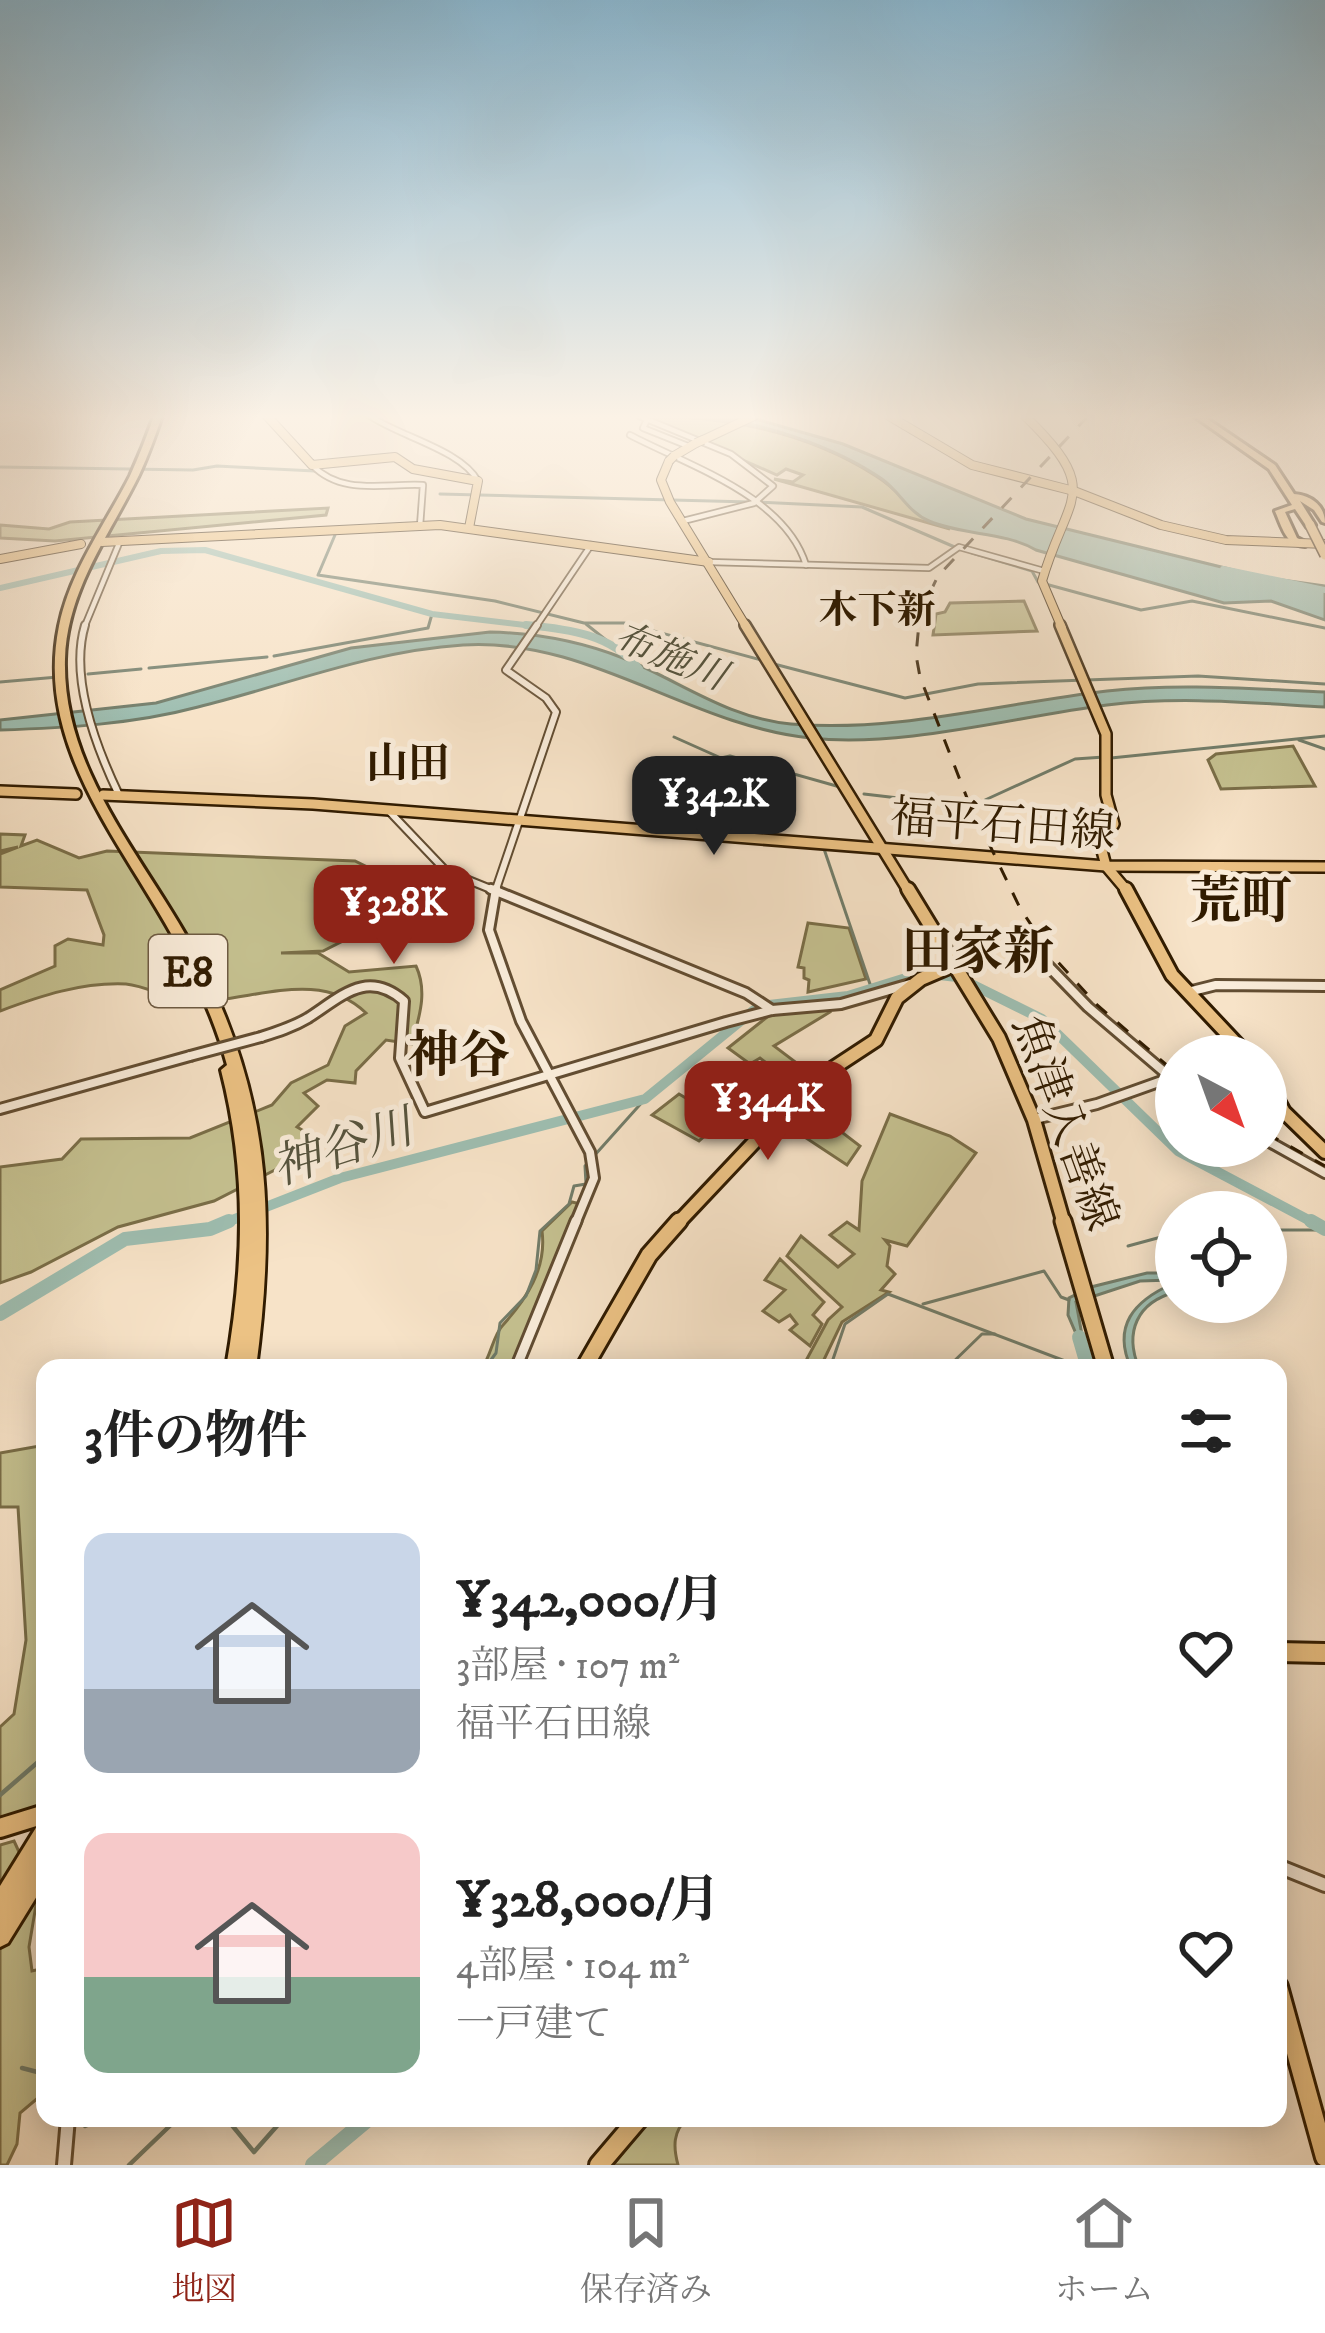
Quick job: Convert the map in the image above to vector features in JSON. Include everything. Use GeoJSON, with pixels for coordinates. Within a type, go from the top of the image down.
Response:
{"type":"FeatureCollection","features":[{"type":"Feature","properties":{"kind":"highway","name":"E8"},"geometry":{"type":"LineString","coordinates":[[105,517],[64,607],[56,660],[58,700],[79,770],[210,1019],[238,1108],[254,1189],[258,1291],[248,1359]]}},
{"type":"Feature","properties":{"kind":"highway"},"geometry":{"type":"LineString","coordinates":[[1283,517],[1294,542]]}},
{"type":"Feature","properties":{"kind":"highway"},"geometry":{"type":"LineString","coordinates":[[1284,517],[1294,542]]}},
{"type":"Feature","properties":{"kind":"highway"},"geometry":{"type":"LineString","coordinates":[[1305,517],[1310,525]]}},
{"type":"Feature","properties":{"kind":"highway"},"geometry":{"type":"LineString","coordinates":[[1306,517],[1325,555]]}},
{"type":"Feature","properties":{"kind":"highway"},"geometry":{"type":"LineString","coordinates":[[1307,517],[1310,525]]}},
{"type":"Feature","properties":{"kind":"highway","name":"E8"},"geometry":{"type":"LineString","coordinates":[[236,1359],[255,1222]]}},
{"type":"Feature","properties":{"kind":"highway"},"geometry":{"type":"LineString","coordinates":[[0,1908],[36,1849]]}},
{"type":"Feature","properties":{"kind":"highway"},"geometry":{"type":"LineString","coordinates":[[0,1935],[36,1877]]}},
{"type":"Feature","properties":{"kind":"main road"},"geometry":{"type":"LineString","coordinates":[[470,529],[472,517]]}},
{"type":"Feature","properties":{"kind":"main road","name":"魚津入善線"},"geometry":{"type":"LineString","coordinates":[[680,517],[999,1038],[1034,1120],[1103,1359]]}},
{"type":"Feature","properties":{"kind":"main road"},"geometry":{"type":"LineString","coordinates":[[1069,517],[1046,566],[1044,590],[1106,735],[1106,795],[1114,820],[1100,843],[1106,866],[1125,887],[1166,967],[1227,1035]]}},
{"type":"Feature","properties":{"kind":"main road"},"geometry":{"type":"LineString","coordinates":[[1141,517],[1161,525],[1260,542],[1325,544]]}},
{"type":"Feature","properties":{"kind":"main road"},"geometry":{"type":"LineString","coordinates":[[103,542],[420,526],[710,562]]}},
{"type":"Feature","properties":{"kind":"main road"},"geometry":{"type":"LineString","coordinates":[[0,559],[81,544]]}},
{"type":"Feature","properties":{"kind":"main road"},"geometry":{"type":"LineString","coordinates":[[0,791],[76,794]]}},
{"type":"Feature","properties":{"kind":"main road","name":"福平石田線"},"geometry":{"type":"LineString","coordinates":[[103,795],[388,810],[1106,866],[1325,867]]}},
{"type":"Feature","properties":{"kind":"main road"},"geometry":{"type":"LineString","coordinates":[[589,1359],[662,1240],[810,1083],[876,1040],[897,998],[912,985],[956,964]]}},
{"type":"Feature","properties":{"kind":"main road"},"geometry":{"type":"LineString","coordinates":[[1287,1115],[1325,1152]]}},
{"type":"Feature","properties":{"kind":"main road"},"geometry":{"type":"LineString","coordinates":[[1287,1652],[1325,1653]]}},
{"type":"Feature","properties":{"kind":"main road"},"geometry":{"type":"LineString","coordinates":[[0,1828],[36,1817]]}},
{"type":"Feature","properties":{"kind":"main road"},"geometry":{"type":"LineString","coordinates":[[1287,2020],[1325,2157]]}},
{"type":"Feature","properties":{"kind":"main road"},"geometry":{"type":"LineString","coordinates":[[599,2165],[631,2127]]}},
{"type":"Feature","properties":{"kind":"street"},"geometry":{"type":"LineString","coordinates":[[420,526],[421,517]]}},
{"type":"Feature","properties":{"kind":"street"},"geometry":{"type":"LineString","coordinates":[[683,521],[698,517]]}},
{"type":"Feature","properties":{"kind":"street"},"geometry":{"type":"LineString","coordinates":[[770,517],[804,548],[806,565]]}},
{"type":"Feature","properties":{"kind":"street"},"geometry":{"type":"LineString","coordinates":[[119,795],[95,739],[81,639],[120,541]]}},
{"type":"Feature","properties":{"kind":"street"},"geometry":{"type":"LineString","coordinates":[[520,1359],[594,1178],[590,1152],[548,1076],[495,957],[489,930],[495,892],[556,712],[548,698],[508,674],[507,662],[591,545]]}},
{"type":"Feature","properties":{"kind":"street"},"geometry":{"type":"LineString","coordinates":[[710,562],[929,568],[958,548],[1046,566]]}},
{"type":"Feature","properties":{"kind":"street"},"geometry":{"type":"LineString","coordinates":[[388,810],[446,871],[761,1001],[768,1011]]}},
{"type":"Feature","properties":{"kind":"street"},"geometry":{"type":"LineString","coordinates":[[1022,939],[1155,1064]]}},
{"type":"Feature","properties":{"kind":"street"},"geometry":{"type":"LineString","coordinates":[[0,1109],[261,1037],[306,1019],[341,991],[377,984],[404,1001],[400,1058],[425,1112],[768,1011],[841,1004],[912,985]]}},
{"type":"Feature","properties":{"kind":"street"},"geometry":{"type":"LineString","coordinates":[[1186,993],[1216,986],[1325,986]]}},
{"type":"Feature","properties":{"kind":"street"},"geometry":{"type":"LineString","coordinates":[[1034,1120],[1155,1086]]}},
{"type":"Feature","properties":{"kind":"street"},"geometry":{"type":"LineString","coordinates":[[1287,1152],[1325,1173]]}},
{"type":"Feature","properties":{"kind":"street"},"geometry":{"type":"LineString","coordinates":[[1287,1870],[1325,1885]]}},
{"type":"Feature","properties":{"kind":"street"},"geometry":{"type":"LineString","coordinates":[[64,2165],[67,2127]]}},
{"type":"Feature","properties":{"kind":"shaded area"},"geometry":{"type":"Polygon","coordinates":[[[305,517],[55,541],[0,538],[0,525],[49,529],[70,522],[305,517]]]}},
{"type":"Feature","properties":{"kind":"shaded area"},"geometry":{"type":"Polygon","coordinates":[[[908,517],[925,517],[950,529],[908,517]]]}},
{"type":"Feature","properties":{"kind":"shaded area"},"geometry":{"type":"Polygon","coordinates":[[[922,517],[1021,517],[1262,577],[1325,586],[1325,620],[1271,601],[1224,603],[1010,540],[942,526],[922,517]]]}},
{"type":"Feature","properties":{"kind":"shaded area"},"geometry":{"type":"Polygon","coordinates":[[[1024,601],[1037,631],[933,635],[936,614],[945,612],[950,603],[1024,601]]]}},
{"type":"Feature","properties":{"kind":"shaded area"},"geometry":{"type":"Polygon","coordinates":[[[490,632],[591,647],[725,707],[791,724],[910,721],[1162,687],[1325,692],[1325,707],[1134,702],[920,735],[810,738],[722,717],[553,654],[463,645],[362,661],[174,713],[0,730],[0,720],[156,703],[351,648],[490,632]]]}},
{"type":"Feature","properties":{"kind":"shaded area"},"geometry":{"type":"Polygon","coordinates":[[[1293,746],[1315,786],[1221,789],[1208,760],[1216,754],[1293,746]]]}},
{"type":"Feature","properties":{"kind":"shaded area"},"geometry":{"type":"Polygon","coordinates":[[[0,834],[25,835],[21,846],[37,840],[79,858],[107,851],[355,861],[416,891],[472,900],[470,911],[345,940],[323,951],[281,953],[318,953],[349,972],[416,966],[420,976],[421,1005],[412,1044],[386,1040],[356,1071],[355,1083],[327,1080],[304,1093],[318,1106],[297,1127],[326,1144],[214,1201],[118,1227],[0,1283],[0,1167],[62,1159],[81,1139],[190,1138],[272,1105],[291,1083],[328,1065],[345,1026],[366,1013],[326,991],[280,990],[188,1001],[126,984],[77,988],[0,1011],[0,990],[55,966],[55,946],[68,939],[103,945],[104,935],[87,890],[0,887],[0,854],[18,847],[0,851],[0,834]]]}},
{"type":"Feature","properties":{"kind":"shaded area"},"geometry":{"type":"Polygon","coordinates":[[[808,923],[849,928],[866,979],[808,992],[809,980],[804,978],[804,968],[798,967],[808,923]]]}},
{"type":"Feature","properties":{"kind":"shaded area"},"geometry":{"type":"Polygon","coordinates":[[[828,1008],[830,1012],[774,1046],[802,1067],[785,1077],[760,1058],[750,1064],[728,1048],[771,1014],[828,1008]]]}},
{"type":"Feature","properties":{"kind":"shaded area"},"geometry":{"type":"Polygon","coordinates":[[[813,1087],[848,1110],[835,1127],[860,1146],[847,1165],[800,1134],[822,1117],[811,1108],[819,1102],[807,1092],[813,1087]]]}},
{"type":"Feature","properties":{"kind":"shaded area"},"geometry":{"type":"Polygon","coordinates":[[[679,1094],[723,1120],[699,1141],[652,1115],[679,1094]]]}},
{"type":"Feature","properties":{"kind":"shaded area"},"geometry":{"type":"Polygon","coordinates":[[[890,1114],[950,1136],[976,1153],[907,1246],[885,1240],[890,1246],[887,1266],[895,1274],[881,1290],[889,1292],[842,1322],[824,1359],[807,1359],[828,1320],[842,1307],[787,1256],[801,1236],[838,1267],[854,1254],[830,1235],[847,1222],[859,1230],[862,1181],[890,1114]]]}},
{"type":"Feature","properties":{"kind":"shaded area"},"geometry":{"type":"Polygon","coordinates":[[[572,1202],[581,1204],[515,1359],[486,1359],[500,1329],[533,1283],[541,1258],[542,1231],[572,1202]]]}},
{"type":"Feature","properties":{"kind":"shaded area"},"geometry":{"type":"Polygon","coordinates":[[[780,1259],[824,1302],[813,1315],[822,1324],[810,1346],[790,1330],[797,1324],[790,1315],[779,1322],[763,1311],[785,1290],[765,1280],[780,1259]]]}},
{"type":"Feature","properties":{"kind":"shaded area"},"geometry":{"type":"Polygon","coordinates":[[[1155,1273],[1155,1281],[1076,1302],[1086,1357],[1068,1315],[1069,1298],[1091,1287],[1155,1273]]]}},
{"type":"Feature","properties":{"kind":"shaded area"},"geometry":{"type":"Polygon","coordinates":[[[1155,1294],[1155,1301],[1137,1320],[1136,1359],[1128,1359],[1126,1327],[1155,1294]]]}},
{"type":"Feature","properties":{"kind":"shaded area"},"geometry":{"type":"Polygon","coordinates":[[[36,1447],[36,1807],[0,1819],[0,1727],[14,1714],[26,1640],[18,1507],[0,1507],[0,1453],[36,1447]]]}},
{"type":"Feature","properties":{"kind":"shaded area"},"geometry":{"type":"Polygon","coordinates":[[[14,1841],[36,1889],[29,1947],[32,1971],[36,1970],[36,2100],[20,2113],[17,2144],[7,2165],[0,2165],[0,1845],[14,1841]]]}},
{"type":"Feature","properties":{"kind":"shaded area"},"geometry":{"type":"Polygon","coordinates":[[[644,2127],[680,2127],[675,2140],[678,2165],[613,2165],[644,2127]]]}},
{"type":"Feature","properties":{"kind":"waterway"},"geometry":{"type":"LineString","coordinates":[[885,517],[957,548]]}},
{"type":"Feature","properties":{"kind":"waterway","name":"布施川"},"geometry":{"type":"LineString","coordinates":[[335,535],[318,575],[495,601],[584,623],[624,623],[765,661]]}},
{"type":"Feature","properties":{"kind":"waterway"},"geometry":{"type":"LineString","coordinates":[[0,588],[161,551],[205,550],[432,614],[543,627]]}},
{"type":"Feature","properties":{"kind":"waterway"},"geometry":{"type":"LineString","coordinates":[[972,553],[1032,571],[1038,582],[1141,610],[1192,601],[1325,628]]}},
{"type":"Feature","properties":{"kind":"waterway"},"geometry":{"type":"LineString","coordinates":[[1223,569],[1325,590]]}},
{"type":"Feature","properties":{"kind":"waterway"},"geometry":{"type":"LineString","coordinates":[[274,656],[428,628],[432,614]]}},
{"type":"Feature","properties":{"kind":"waterway","name":"布施川"},"geometry":{"type":"LineString","coordinates":[[586,624],[606,640]]}},
{"type":"Feature","properties":{"kind":"waterway"},"geometry":{"type":"LineString","coordinates":[[526,625],[543,627]]}},
{"type":"Feature","properties":{"kind":"waterway"},"geometry":{"type":"LineString","coordinates":[[543,627],[550,628]]}},
{"type":"Feature","properties":{"kind":"waterway","name":"布施川"},"geometry":{"type":"LineString","coordinates":[[543,627],[602,641],[639,669]]}},
{"type":"Feature","properties":{"kind":"waterway"},"geometry":{"type":"LineString","coordinates":[[149,668],[267,657]]}},
{"type":"Feature","properties":{"kind":"waterway"},"geometry":{"type":"LineString","coordinates":[[774,664],[905,698],[978,684],[1198,676],[1325,684]]}},
{"type":"Feature","properties":{"kind":"waterway"},"geometry":{"type":"LineString","coordinates":[[88,674],[141,669]]}},
{"type":"Feature","properties":{"kind":"waterway"},"geometry":{"type":"LineString","coordinates":[[0,682],[58,677]]}},
{"type":"Feature","properties":{"kind":"waterway"},"geometry":{"type":"LineString","coordinates":[[1111,758],[1325,736]]}},
{"type":"Feature","properties":{"kind":"waterway"},"geometry":{"type":"LineString","coordinates":[[674,737],[721,758],[730,756],[840,787]]}},
{"type":"Feature","properties":{"kind":"waterway"},"geometry":{"type":"LineString","coordinates":[[1299,740],[1325,749]]}},
{"type":"Feature","properties":{"kind":"waterway"},"geometry":{"type":"LineString","coordinates":[[985,800],[1075,759],[1104,757]]}},
{"type":"Feature","properties":{"kind":"waterway"},"geometry":{"type":"LineString","coordinates":[[864,794],[924,801]]}},
{"type":"Feature","properties":{"kind":"waterway"},"geometry":{"type":"LineString","coordinates":[[932,801],[955,801]]}},
{"type":"Feature","properties":{"kind":"waterway"},"geometry":{"type":"LineString","coordinates":[[823,846],[871,987]]}},
{"type":"Feature","properties":{"kind":"waterway","name":"神谷川"},"geometry":{"type":"LineString","coordinates":[[222,1224],[340,1178],[645,1099],[759,1006],[848,996],[922,973],[957,977],[1042,1019],[1178,1151],[1316,1224]]}},
{"type":"Feature","properties":{"kind":"waterway"},"geometry":{"type":"LineString","coordinates":[[492,1359],[500,1323],[526,1296],[536,1270],[540,1231],[569,1204],[574,1186],[586,1184],[585,1166],[645,1099]]}},
{"type":"Feature","properties":{"kind":"waterway","name":"神谷川"},"geometry":{"type":"LineString","coordinates":[[0,1314],[125,1239],[210,1229],[229,1221]]}},
{"type":"Feature","properties":{"kind":"waterway","name":"神谷川"},"geometry":{"type":"LineString","coordinates":[[1311,1221],[1325,1229]]}},
{"type":"Feature","properties":{"kind":"waterway"},"geometry":{"type":"LineString","coordinates":[[1287,1230],[1325,1230]]}},
{"type":"Feature","properties":{"kind":"waterway"},"geometry":{"type":"LineString","coordinates":[[1128,1246],[1155,1239]]}},
{"type":"Feature","properties":{"kind":"waterway"},"geometry":{"type":"LineString","coordinates":[[923,1304],[1044,1271],[1061,1297],[1069,1300]]}},
{"type":"Feature","properties":{"kind":"waterway"},"geometry":{"type":"LineString","coordinates":[[833,1359],[845,1324],[888,1294],[994,1334]]}},
{"type":"Feature","properties":{"kind":"waterway"},"geometry":{"type":"LineString","coordinates":[[956,1359],[982,1334],[994,1334]]}},
{"type":"Feature","properties":{"kind":"waterway"},"geometry":{"type":"LineString","coordinates":[[994,1334],[1060,1359]]}},
{"type":"Feature","properties":{"kind":"waterway"},"geometry":{"type":"LineString","coordinates":[[1079,1337],[1085,1359]]}},
{"type":"Feature","properties":{"kind":"waterway"},"geometry":{"type":"LineString","coordinates":[[0,1795],[36,1764]]}},
{"type":"Feature","properties":{"kind":"waterway"},"geometry":{"type":"LineString","coordinates":[[22,2068],[36,2072]]}},
{"type":"Feature","properties":{"kind":"waterway"},"geometry":{"type":"LineString","coordinates":[[129,2165],[169,2127]]}},
{"type":"Feature","properties":{"kind":"waterway"},"geometry":{"type":"LineString","coordinates":[[233,2127],[254,2152],[276,2127]]}},
{"type":"Feature","properties":{"kind":"waterway"},"geometry":{"type":"LineString","coordinates":[[313,2165],[358,2127]]}},
{"type":"Feature","properties":{"kind":"railway"},"geometry":{"type":"LineString","coordinates":[[993,517],[938,576],[920,613],[916,655],[920,677],[967,798],[1020,908],[1049,952],[1096,1004],[1155,1055]]}},
{"type":"Feature","properties":{"kind":"railway"},"geometry":{"type":"LineString","coordinates":[[1287,1145],[1325,1166]]}},
{"type":"Feature","properties":{"kind":"district","name":"木下新"},"geometry":{"type":"Point","coordinates":[877,609]}},
{"type":"Feature","properties":{"kind":"district","name":"山田"},"geometry":{"type":"Point","coordinates":[408,762]}},
{"type":"Feature","properties":{"kind":"district","name":"荒町"},"geometry":{"type":"Point","coordinates":[1241,900]}},
{"type":"Feature","properties":{"kind":"district","name":"田家新"},"geometry":{"type":"Point","coordinates":[978,950]}},
{"type":"Feature","properties":{"kind":"district","name":"神谷"},"geometry":{"type":"Point","coordinates":[459,1054]}}]}
